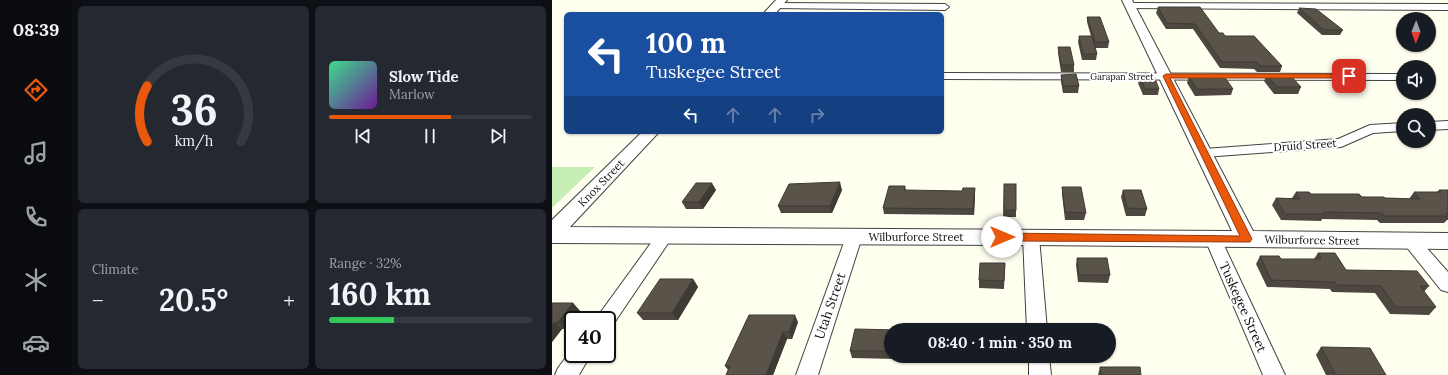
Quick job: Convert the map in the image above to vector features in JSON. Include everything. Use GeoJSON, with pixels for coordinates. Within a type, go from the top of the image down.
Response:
{"type":"FeatureCollection","features":[{"type":"Feature","properties":{"kind":"street"},"geometry":{"type":"LineString","coordinates":[[1246,239],[1129,3],[1448,7]]}},
{"type":"Feature","properties":{"kind":"street"},"geometry":{"type":"LineString","coordinates":[[776,7],[945,7]]}},
{"type":"Feature","properties":{"kind":"street","name":"Garapan Street"},"geometry":{"type":"LineString","coordinates":[[944,76],[1396,77]]}},
{"type":"Feature","properties":{"kind":"street"},"geometry":{"type":"LineString","coordinates":[[1436,126],[1448,125]]}},
{"type":"Feature","properties":{"kind":"street","name":"Druid Street"},"geometry":{"type":"LineString","coordinates":[[1204,153],[1341,143],[1370,130],[1396,128]]}},
{"type":"Feature","properties":{"kind":"street","name":"Knox Street"},"geometry":{"type":"LineString","coordinates":[[552,234],[649,134]]}},
{"type":"Feature","properties":{"kind":"street","name":"Wilburforce Street"},"geometry":{"type":"LineString","coordinates":[[552,234],[1448,241]]}},
{"type":"Feature","properties":{"kind":"street"},"geometry":{"type":"LineString","coordinates":[[611,311],[665,236]]}},
{"type":"Feature","properties":{"kind":"street","name":"Utah Street"},"geometry":{"type":"LineString","coordinates":[[807,375],[854,236]]}},
{"type":"Feature","properties":{"kind":"street"},"geometry":{"type":"LineString","coordinates":[[1031,237],[1037,323]]}},
{"type":"Feature","properties":{"kind":"street","name":"Tuskegee Street"},"geometry":{"type":"LineString","coordinates":[[1213,239],[1274,375]]}},
{"type":"Feature","properties":{"kind":"street"},"geometry":{"type":"LineString","coordinates":[[1411,241],[1448,285]]}},
{"type":"Feature","properties":{"kind":"street"},"geometry":{"type":"LineString","coordinates":[[566,375],[575,363]]}},
{"type":"Feature","properties":{"kind":"street"},"geometry":{"type":"LineString","coordinates":[[1039,363],[1040,375]]}},
{"type":"Feature","properties":{"kind":"green space"},"geometry":{"type":"Polygon","coordinates":[[[552,167],[595,167],[552,208],[552,167]]]}},
{"type":"Feature","properties":{"kind":"building"},"geometry":{"type":"Polygon","coordinates":[[[1158,7],[1200,7],[1219,33],[1223,33],[1225,36],[1254,36],[1282,66],[1260,66],[1257,62],[1222,62],[1195,24],[1167,23],[1158,7]]]}},
{"type":"Feature","properties":{"kind":"building"},"geometry":{"type":"Polygon","coordinates":[[[1299,8],[1316,9],[1343,30],[1324,30],[1299,8]]]}},
{"type":"Feature","properties":{"kind":"building"},"geometry":{"type":"Polygon","coordinates":[[[1087,17],[1100,17],[1109,42],[1095,42],[1087,17]]]}},
{"type":"Feature","properties":{"kind":"building"},"geometry":{"type":"Polygon","coordinates":[[[1079,36],[1092,36],[1097,54],[1083,54],[1079,36]]]}},
{"type":"Feature","properties":{"kind":"building"},"geometry":{"type":"Polygon","coordinates":[[[1058,47],[1070,47],[1074,65],[1061,65],[1058,47]]]}},
{"type":"Feature","properties":{"kind":"building"},"geometry":{"type":"Polygon","coordinates":[[[1076,74],[1079,86],[1063,86],[1061,75],[1076,74]]]}},
{"type":"Feature","properties":{"kind":"building"},"geometry":{"type":"Polygon","coordinates":[[[1267,75],[1290,75],[1301,87],[1277,87],[1267,75]]]}},
{"type":"Feature","properties":{"kind":"building"},"geometry":{"type":"Polygon","coordinates":[[[1140,76],[1154,76],[1159,89],[1145,89],[1140,76]]]}},
{"type":"Feature","properties":{"kind":"building"},"geometry":{"type":"Polygon","coordinates":[[[1189,76],[1224,76],[1233,89],[1197,89],[1189,76]]]}},
{"type":"Feature","properties":{"kind":"building"},"geometry":{"type":"Polygon","coordinates":[[[840,182],[830,206],[778,206],[789,184],[840,182]]]}},
{"type":"Feature","properties":{"kind":"building"},"geometry":{"type":"Polygon","coordinates":[[[696,183],[712,183],[699,202],[682,202],[696,183]]]}},
{"type":"Feature","properties":{"kind":"building"},"geometry":{"type":"Polygon","coordinates":[[[1004,184],[1016,184],[1016,210],[1004,210],[1004,184]]]}},
{"type":"Feature","properties":{"kind":"building"},"geometry":{"type":"Polygon","coordinates":[[[889,186],[905,186],[904,190],[962,191],[963,188],[975,188],[973,209],[883,208],[889,186]]]}},
{"type":"Feature","properties":{"kind":"building"},"geometry":{"type":"Polygon","coordinates":[[[1062,187],[1081,187],[1086,213],[1065,212],[1062,187]]]}},
{"type":"Feature","properties":{"kind":"building"},"geometry":{"type":"Polygon","coordinates":[[[1123,190],[1141,190],[1147,209],[1127,208],[1123,190]]]}},
{"type":"Feature","properties":{"kind":"building"},"geometry":{"type":"Polygon","coordinates":[[[1439,190],[1448,190],[1448,213],[1446,213],[1448,216],[1384,216],[1382,213],[1324,212],[1325,214],[1285,214],[1276,198],[1300,199],[1296,192],[1309,192],[1311,194],[1359,194],[1362,197],[1420,199],[1414,192],[1441,192],[1439,190]]]}},
{"type":"Feature","properties":{"kind":"building"},"geometry":{"type":"Polygon","coordinates":[[[1318,253],[1335,253],[1346,270],[1417,271],[1429,286],[1420,286],[1436,307],[1396,307],[1381,286],[1337,285],[1335,282],[1271,280],[1260,256],[1279,256],[1281,259],[1321,259],[1318,253]]]}},
{"type":"Feature","properties":{"kind":"building"},"geometry":{"type":"Polygon","coordinates":[[[1077,258],[1107,258],[1110,275],[1079,275],[1077,258]]]}},
{"type":"Feature","properties":{"kind":"building"},"geometry":{"type":"Polygon","coordinates":[[[980,263],[1005,263],[1004,281],[979,280],[980,263]]]}},
{"type":"Feature","properties":{"kind":"building"},"geometry":{"type":"Polygon","coordinates":[[[660,279],[693,279],[672,313],[637,313],[660,279]]]}},
{"type":"Feature","properties":{"kind":"building"},"geometry":{"type":"Polygon","coordinates":[[[552,303],[573,303],[567,311],[564,311],[564,314],[558,322],[555,322],[552,325],[552,303]]]}},
{"type":"Feature","properties":{"kind":"building"},"geometry":{"type":"Polygon","coordinates":[[[749,315],[795,315],[789,332],[783,332],[766,375],[726,375],[730,366],[725,366],[749,315]]]}},
{"type":"Feature","properties":{"kind":"building"},"geometry":{"type":"Polygon","coordinates":[[[855,329],[884,330],[884,351],[850,351],[855,329]]]}},
{"type":"Feature","properties":{"kind":"building"},"geometry":{"type":"Polygon","coordinates":[[[1321,347],[1370,348],[1386,375],[1336,375],[1321,347]]]}},
{"type":"Feature","properties":{"kind":"building"},"geometry":{"type":"Polygon","coordinates":[[[1100,367],[1140,367],[1141,375],[1101,375],[1100,367]]]}},
{"type":"Feature","properties":{"kind":"route"},"geometry":{"type":"LineString","coordinates":[[1002,237],[1246,239],[1166,76],[1349,76]]}}]}
